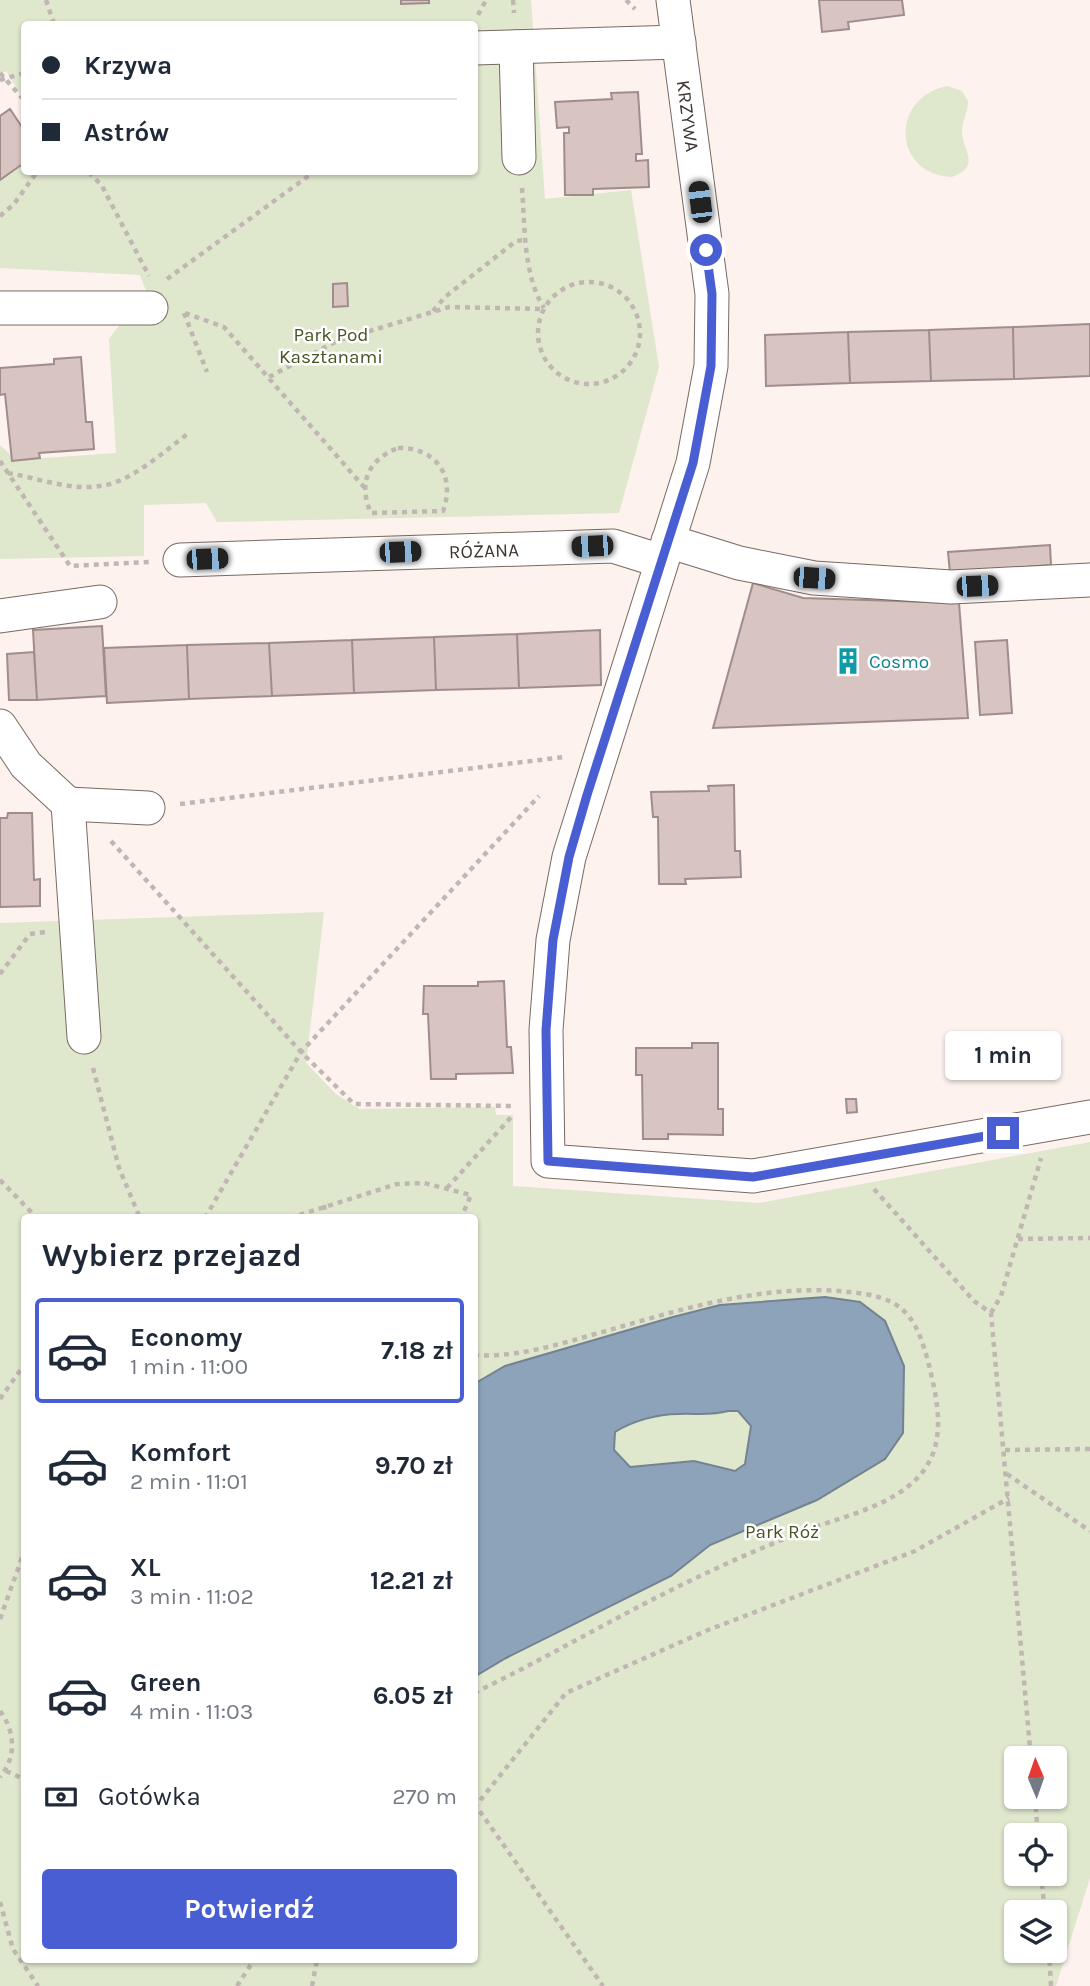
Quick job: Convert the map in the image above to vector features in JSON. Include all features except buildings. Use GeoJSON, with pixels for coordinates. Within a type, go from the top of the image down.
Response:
{"type":"FeatureCollection","features":[{"type":"Feature","properties":{"kind":"street","name":"KRZYWA"},"geometry":{"type":"LineString","coordinates":[[673,0],[712,294],[711,366],[693,463],[569,857],[553,940],[546,1030],[548,1161],[753,1177],[1090,1117]]}},
{"type":"Feature","properties":{"kind":"street"},"geometry":{"type":"LineString","coordinates":[[478,48],[679,42]]}},
{"type":"Feature","properties":{"kind":"street"},"geometry":{"type":"LineString","coordinates":[[516,47],[519,158]]}},
{"type":"Feature","properties":{"kind":"street"},"geometry":{"type":"LineString","coordinates":[[0,308],[158,294]]}},
{"type":"Feature","properties":{"kind":"street","name":"RÓŻANA"},"geometry":{"type":"LineString","coordinates":[[180,560],[613,546],[665,551],[814,578],[951,587],[1090,580]]}},
{"type":"Feature","properties":{"kind":"street"},"geometry":{"type":"LineString","coordinates":[[0,616],[100,602]]}},
{"type":"Feature","properties":{"kind":"street"},"geometry":{"type":"LineString","coordinates":[[0,726],[26,765],[68,804],[148,808]]}},
{"type":"Feature","properties":{"kind":"street"},"geometry":{"type":"LineString","coordinates":[[68,804],[84,1037]]}},
{"type":"Feature","properties":{"kind":"path"},"geometry":{"type":"LineString","coordinates":[[46,0],[53,21]]}},
{"type":"Feature","properties":{"kind":"path"},"geometry":{"type":"LineString","coordinates":[[1,77],[21,74]]}},
{"type":"Feature","properties":{"kind":"path"},"geometry":{"type":"LineString","coordinates":[[1,77],[21,97]]}},
{"type":"Feature","properties":{"kind":"path"},"geometry":{"type":"LineString","coordinates":[[0,216],[14,204],[35,175]]}},
{"type":"Feature","properties":{"kind":"path"},"geometry":{"type":"LineString","coordinates":[[158,294],[310,175]]}},
{"type":"Feature","properties":{"kind":"path"},"geometry":{"type":"LineString","coordinates":[[269,377],[337,341],[449,307],[545,309],[562,290],[579,283],[596,282],[612,287],[635,310],[640,325],[640,342],[634,357],[625,370],[611,380],[596,384],[564,378],[550,367],[541,352],[538,334],[545,309],[537,297],[525,240],[524,219]]}},
{"type":"Feature","properties":{"kind":"path"},"geometry":{"type":"LineString","coordinates":[[432,313],[445,297],[516,241],[525,240]]}},
{"type":"Feature","properties":{"kind":"path"},"geometry":{"type":"LineString","coordinates":[[185,313],[224,327],[364,487],[371,513],[443,511],[448,498],[444,470],[425,452],[412,448],[398,448],[374,462],[364,487]]}},
{"type":"Feature","properties":{"kind":"path"},"geometry":{"type":"LineString","coordinates":[[8,473],[81,487],[102,486],[144,465],[189,433]]}},
{"type":"Feature","properties":{"kind":"path"},"geometry":{"type":"LineString","coordinates":[[0,461],[70,566],[180,560]]}},
{"type":"Feature","properties":{"kind":"path"},"geometry":{"type":"LineString","coordinates":[[148,808],[564,757]]}},
{"type":"Feature","properties":{"kind":"path"},"geometry":{"type":"LineString","coordinates":[[207,1214],[301,1052],[539,796]]}},
{"type":"Feature","properties":{"kind":"path"},"geometry":{"type":"LineString","coordinates":[[68,804],[97,825],[301,1052],[354,1104],[521,1106],[447,1188]]}},
{"type":"Feature","properties":{"kind":"path"},"geometry":{"type":"LineString","coordinates":[[0,974],[30,934],[78,930]]}},
{"type":"Feature","properties":{"kind":"path"},"geometry":{"type":"LineString","coordinates":[[84,1037],[119,1168],[138,1214]]}},
{"type":"Feature","properties":{"kind":"path"},"geometry":{"type":"LineString","coordinates":[[1030,1746],[991,1313],[1001,1296],[1043,1149]]}},
{"type":"Feature","properties":{"kind":"path"},"geometry":{"type":"LineString","coordinates":[[0,1180],[33,1214]]}},
{"type":"Feature","properties":{"kind":"path"},"geometry":{"type":"LineString","coordinates":[[866,1180],[974,1301],[991,1313]]}},
{"type":"Feature","properties":{"kind":"path"},"geometry":{"type":"LineString","coordinates":[[300,1214],[397,1184],[424,1183],[471,1195],[463,1214]]}},
{"type":"Feature","properties":{"kind":"path"},"geometry":{"type":"LineString","coordinates":[[324,1205],[325,1214]]}},
{"type":"Feature","properties":{"kind":"path"},"geometry":{"type":"LineString","coordinates":[[1018,1239],[1090,1238]]}},
{"type":"Feature","properties":{"kind":"path"},"geometry":{"type":"LineString","coordinates":[[478,1355],[518,1353],[547,1348],[703,1303],[732,1298],[820,1290],[867,1294],[896,1303],[908,1313],[926,1356],[936,1392],[938,1419],[937,1436],[929,1462],[900,1493],[713,1570],[478,1691]]}},
{"type":"Feature","properties":{"kind":"path"},"geometry":{"type":"LineString","coordinates":[[0,1399],[21,1369]]}},
{"type":"Feature","properties":{"kind":"path"},"geometry":{"type":"LineString","coordinates":[[1005,1450],[1090,1449]]}},
{"type":"Feature","properties":{"kind":"path"},"geometry":{"type":"LineString","coordinates":[[1007,1474],[1090,1531]]}},
{"type":"Feature","properties":{"kind":"path"},"geometry":{"type":"LineString","coordinates":[[478,1802],[566,1693],[732,1620],[915,1551],[1009,1498]]}},
{"type":"Feature","properties":{"kind":"path"},"geometry":{"type":"LineString","coordinates":[[0,1619],[21,1560]]}},
{"type":"Feature","properties":{"kind":"path"},"geometry":{"type":"LineString","coordinates":[[0,1711],[13,1740],[6,1771],[0,1777]]}},
{"type":"Feature","properties":{"kind":"path"},"geometry":{"type":"LineString","coordinates":[[6,1771],[21,1778]]}},
{"type":"Feature","properties":{"kind":"path"},"geometry":{"type":"LineString","coordinates":[[478,1810],[603,1986]]}},
{"type":"Feature","properties":{"kind":"path"},"geometry":{"type":"LineString","coordinates":[[0,1902],[13,1949],[21,1961]]}},
{"type":"Feature","properties":{"kind":"path"},"geometry":{"type":"LineString","coordinates":[[22,1963],[38,1986]]}},
{"type":"Feature","properties":{"kind":"path"},"geometry":{"type":"LineString","coordinates":[[237,1986],[252,1963]]}},
{"type":"Feature","properties":{"kind":"path"},"geometry":{"type":"LineString","coordinates":[[312,1986],[316,1963]]}},
{"type":"Feature","properties":{"kind":"path"},"geometry":{"type":"LineString","coordinates":[[1050,1963],[1051,1986]]}},
{"type":"Feature","properties":{"kind":"green space","name":"Park Pod Kasztanami"},"geometry":{"type":"Polygon","coordinates":[[[0,0],[531,0],[545,199],[631,190],[659,367],[619,513],[217,522],[206,503],[144,505],[144,556],[0,559],[0,445],[16,460],[116,453],[109,339],[121,323],[158,322],[140,275],[0,268],[0,181],[21,167],[21,175],[478,175],[478,21],[21,21],[21,95],[6,71],[0,74],[0,0]]]}},
{"type":"Feature","properties":{"kind":"green space"},"geometry":{"type":"Polygon","coordinates":[[[947,86],[962,91],[968,101],[962,129],[969,163],[961,173],[952,177],[932,173],[918,164],[909,150],[906,135],[908,120],[915,105],[928,93],[947,86]]]}},
{"type":"Feature","properties":{"kind":"green space","name":"Park Róż"},"geometry":{"type":"Polygon","coordinates":[[[324,912],[306,1063],[336,1094],[359,1109],[495,1107],[496,1115],[513,1115],[513,1186],[759,1203],[1090,1142],[1090,1878],[1067,1951],[1067,1900],[1004,1900],[1004,1963],[1063,1963],[1056,1986],[0,1986],[0,923],[324,912]]]}},
{"type":"Feature","properties":{"kind":"water"},"geometry":{"type":"Polygon","coordinates":[[[825,1297],[860,1302],[885,1321],[904,1366],[903,1433],[885,1459],[817,1500],[710,1545],[671,1576],[478,1675],[478,1382],[505,1366],[720,1305],[825,1297]],[[738,1411],[662,1415],[615,1432],[614,1450],[630,1467],[694,1461],[735,1471],[745,1464],[751,1426],[738,1411]]]}},
{"type":"Feature","properties":{"kind":"place","name":"Cosmo"},"geometry":{"type":"Point","coordinates":[848,661]}},
{"type":"Feature","properties":{"kind":"route"},"geometry":{"type":"LineString","coordinates":[[706,250],[712,294],[711,366],[700,433],[693,463],[569,857],[553,940],[546,1030],[548,1161],[753,1177],[1003,1133]]}}]}
